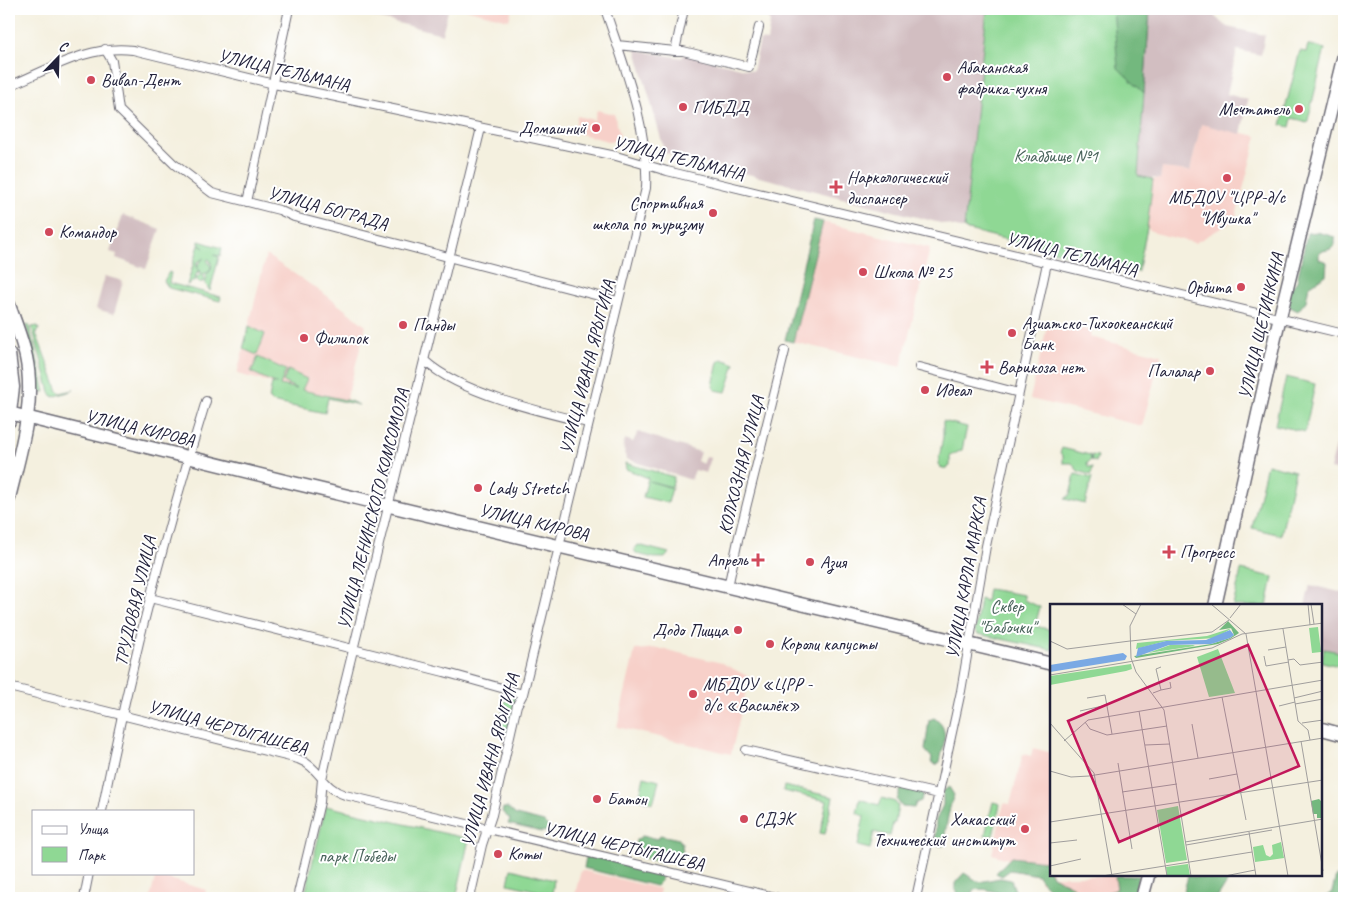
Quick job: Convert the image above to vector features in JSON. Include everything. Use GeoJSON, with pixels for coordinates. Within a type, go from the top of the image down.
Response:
{"type":"FeatureCollection","features":[{"type":"Feature","properties":{"kind":"main road","name":"УЛИЦА ЩЕТИНКИНА"},"geometry":{"type":"LineString","coordinates":[[1215,604],[1280,319],[1344,55]]}},
{"type":"Feature","properties":{"kind":"main road"},"geometry":{"type":"LineString","coordinates":[[9,305],[26,356],[30,400],[9,498]]}},
{"type":"Feature","properties":{"kind":"main road"},"geometry":{"type":"LineString","coordinates":[[9,354],[12,380],[9,416]]}},
{"type":"Feature","properties":{"kind":"main road","name":"УЛИЦА КИРОВА"},"geometry":{"type":"LineString","coordinates":[[9,416],[27,418],[1050,664]]}},
{"type":"Feature","properties":{"kind":"main road"},"geometry":{"type":"LineString","coordinates":[[1323,729],[1344,735]]}},
{"type":"Feature","properties":{"kind":"main road"},"geometry":{"type":"LineString","coordinates":[[1142,898],[1148,877]]}},
{"type":"Feature","properties":{"kind":"street"},"geometry":{"type":"LineString","coordinates":[[248,202],[289,9]]}},
{"type":"Feature","properties":{"kind":"street","name":"УЛИЦА ИВАНА ЯРЫГИНА"},"geometry":{"type":"LineString","coordinates":[[470,898],[517,705],[523,694],[646,188],[647,165],[642,131],[605,9]]}},
{"type":"Feature","properties":{"kind":"street"},"geometry":{"type":"LineString","coordinates":[[675,51],[684,9]]}},
{"type":"Feature","properties":{"kind":"street"},"geometry":{"type":"LineString","coordinates":[[617,45],[684,51],[749,67],[759,27]]}},
{"type":"Feature","properties":{"kind":"street","name":"УЛИЦА ТЕЛЬМАНА"},"geometry":{"type":"LineString","coordinates":[[9,86],[92,51],[105,49],[133,50],[274,84],[616,156],[1048,264],[1344,334]]}},
{"type":"Feature","properties":{"kind":"street","name":"УЛИЦА БОГРАДА"},"geometry":{"type":"LineString","coordinates":[[105,49],[112,61],[119,110],[174,164],[212,193],[279,210],[294,217],[451,256],[618,301]]}},
{"type":"Feature","properties":{"kind":"street","name":"УЛИЦА ЛЕНИНСКОГО КОМСОМОЛА"},"geometry":{"type":"LineString","coordinates":[[297,898],[320,802],[322,778],[481,128]]}},
{"type":"Feature","properties":{"kind":"street","name":"УЛИЦА КАРЛА МАРКСА"},"geometry":{"type":"LineString","coordinates":[[916,898],[969,645],[986,546],[1048,264]]}},
{"type":"Feature","properties":{"kind":"street","name":"КОЛХОЗНАЯ УЛИЦА"},"geometry":{"type":"LineString","coordinates":[[728,587],[785,351]]}},
{"type":"Feature","properties":{"kind":"street"},"geometry":{"type":"LineString","coordinates":[[425,361],[433,368],[472,388],[522,406],[588,423]]}},
{"type":"Feature","properties":{"kind":"street"},"geometry":{"type":"LineString","coordinates":[[919,367],[1019,393]]}},
{"type":"Feature","properties":{"kind":"street","name":"ТРУДОВАЯ УЛИЦА"},"geometry":{"type":"LineString","coordinates":[[102,810],[150,598],[206,401]]}},
{"type":"Feature","properties":{"kind":"street"},"geometry":{"type":"LineString","coordinates":[[150,598],[523,694]]}},
{"type":"Feature","properties":{"kind":"street","name":"УЛИЦА ЧЕРТЫГАШЕВА"},"geometry":{"type":"LineString","coordinates":[[9,687],[124,714],[298,759],[313,767],[330,789],[339,793],[779,898]]}},
{"type":"Feature","properties":{"kind":"street"},"geometry":{"type":"LineString","coordinates":[[746,750],[939,794]]}},
{"type":"Feature","properties":{"kind":"street"},"geometry":{"type":"LineString","coordinates":[[84,898],[90,874]]}},
{"type":"Feature","properties":{"kind":"shaded area"},"geometry":{"type":"Polygon","coordinates":[[[341,9],[438,9],[448,11],[442,34],[341,9]]]}},
{"type":"Feature","properties":{"kind":"shaded area"},"geometry":{"type":"Polygon","coordinates":[[[465,9],[512,9],[509,20],[465,9]]]}},
{"type":"Feature","properties":{"kind":"shaded area"},"geometry":{"type":"Polygon","coordinates":[[[762,9],[987,9],[964,229],[665,153],[636,50],[682,58],[684,54],[753,71],[760,40],[767,41],[770,22],[762,9]]]}},
{"type":"Feature","properties":{"kind":"shaded area"},"geometry":{"type":"Polygon","coordinates":[[[1150,9],[1206,9],[1227,27],[1265,35],[1261,55],[1237,50],[1227,94],[1248,100],[1241,134],[1201,124],[1190,171],[1162,168],[1160,179],[1138,176],[1150,9]]]}},
{"type":"Feature","properties":{"kind":"shaded area"},"geometry":{"type":"Polygon","coordinates":[[[597,110],[614,114],[620,135],[611,142],[574,132],[577,116],[594,120],[597,110]]]}},
{"type":"Feature","properties":{"kind":"shaded area"},"geometry":{"type":"Polygon","coordinates":[[[1201,124],[1257,136],[1235,220],[1195,243],[1155,233],[1147,228],[1153,179],[1160,179],[1162,168],[1190,171],[1201,124]]]}},
{"type":"Feature","properties":{"kind":"shaded area"},"geometry":{"type":"Polygon","coordinates":[[[123,215],[160,229],[146,269],[116,258],[117,254],[110,252],[123,215]]]}},
{"type":"Feature","properties":{"kind":"shaded area","name":"Школа № 25"},"geometry":{"type":"Polygon","coordinates":[[[814,220],[930,248],[901,367],[785,340],[814,220]]]}},
{"type":"Feature","properties":{"kind":"shaded area","name":"Филипок"},"geometry":{"type":"Polygon","coordinates":[[[266,255],[326,295],[366,326],[346,401],[237,374],[266,255]]]}},
{"type":"Feature","properties":{"kind":"shaded area"},"geometry":{"type":"Polygon","coordinates":[[[105,276],[123,281],[114,314],[96,309],[105,276]]]}},
{"type":"Feature","properties":{"kind":"shaded area"},"geometry":{"type":"Polygon","coordinates":[[[1048,322],[1091,331],[1090,337],[1161,355],[1142,426],[1030,399],[1048,322]]]}},
{"type":"Feature","properties":{"kind":"shaded area"},"geometry":{"type":"Polygon","coordinates":[[[1344,415],[1344,472],[1330,469],[1344,415]]]}},
{"type":"Feature","properties":{"kind":"shaded area"},"geometry":{"type":"Polygon","coordinates":[[[638,432],[700,452],[697,461],[703,464],[706,457],[711,458],[706,473],[695,470],[691,480],[626,459],[623,444],[625,439],[633,442],[638,432]]]}},
{"type":"Feature","properties":{"kind":"shaded area"},"geometry":{"type":"Polygon","coordinates":[[[1310,585],[1344,593],[1344,655],[1323,650],[1323,604],[1305,604],[1310,585]]]}},
{"type":"Feature","properties":{"kind":"shaded area"},"geometry":{"type":"Polygon","coordinates":[[[658,648],[722,663],[749,677],[731,754],[617,727],[635,650],[658,648]]]}},
{"type":"Feature","properties":{"kind":"shaded area","name":"Хакасский Технический институт"},"geometry":{"type":"Polygon","coordinates":[[[1033,748],[1050,752],[1050,877],[1129,877],[1123,898],[1102,898],[1082,892],[1080,898],[1059,887],[1040,882],[1041,869],[992,854],[1004,803],[1010,804],[1023,754],[1031,756],[1033,748]]]}},
{"type":"Feature","properties":{"kind":"shaded area"},"geometry":{"type":"Polygon","coordinates":[[[581,870],[660,889],[658,898],[574,898],[581,870]]]}},
{"type":"Feature","properties":{"kind":"shaded area"},"geometry":{"type":"Polygon","coordinates":[[[156,875],[206,890],[204,898],[150,898],[156,875]]]}},
{"type":"Feature","properties":{"kind":"green space","name":"Кладбище №1"},"geometry":{"type":"Polygon","coordinates":[[[987,9],[1150,9],[1138,176],[1153,179],[1147,228],[1138,272],[964,229],[987,9]]]}},
{"type":"Feature","properties":{"kind":"green space"},"geometry":{"type":"Polygon","coordinates":[[[1113,9],[1150,9],[1144,93],[1118,68],[1113,9]]]}},
{"type":"Feature","properties":{"kind":"green space"},"geometry":{"type":"Polygon","coordinates":[[[1308,45],[1325,49],[1308,120],[1307,122],[1292,118],[1290,127],[1281,125],[1300,51],[1306,52],[1308,45]]]}},
{"type":"Feature","properties":{"kind":"green space"},"geometry":{"type":"Polygon","coordinates":[[[814,220],[823,222],[793,342],[785,340],[814,220]]]}},
{"type":"Feature","properties":{"kind":"green space"},"geometry":{"type":"Polygon","coordinates":[[[1317,232],[1335,237],[1335,245],[1331,249],[1319,252],[1319,259],[1327,262],[1326,275],[1309,286],[1306,301],[1298,311],[1290,307],[1288,292],[1297,281],[1307,233],[1317,232]]]}},
{"type":"Feature","properties":{"kind":"green space"},"geometry":{"type":"Polygon","coordinates":[[[199,241],[222,248],[220,256],[214,255],[219,257],[210,291],[205,283],[207,278],[205,275],[210,272],[212,268],[209,259],[207,260],[211,267],[209,272],[203,274],[205,281],[199,283],[196,278],[202,273],[198,269],[198,264],[204,258],[196,263],[199,273],[196,274],[195,280],[187,285],[199,245],[204,248],[199,244],[199,241]]]}},
{"type":"Feature","properties":{"kind":"green space"},"geometry":{"type":"Polygon","coordinates":[[[169,272],[171,273],[169,283],[221,297],[220,301],[169,288],[164,281],[169,272]]]}},
{"type":"Feature","properties":{"kind":"green space"},"geometry":{"type":"Polygon","coordinates":[[[29,325],[45,392],[37,391],[32,346],[26,326],[29,325]]]}},
{"type":"Feature","properties":{"kind":"green space"},"geometry":{"type":"Polygon","coordinates":[[[38,326],[39,329],[36,333],[58,391],[60,393],[74,390],[53,397],[50,392],[32,327],[38,326]]]}},
{"type":"Feature","properties":{"kind":"green space"},"geometry":{"type":"Polygon","coordinates":[[[249,326],[265,334],[257,355],[243,349],[249,326]]]}},
{"type":"Feature","properties":{"kind":"green space"},"geometry":{"type":"Polygon","coordinates":[[[258,357],[286,370],[280,385],[297,389],[283,382],[288,370],[307,379],[302,390],[350,401],[359,405],[328,398],[325,413],[272,402],[269,399],[272,383],[277,384],[251,372],[258,357]]]}},
{"type":"Feature","properties":{"kind":"green space"},"geometry":{"type":"Polygon","coordinates":[[[722,359],[735,364],[726,392],[715,390],[713,386],[718,362],[722,359]]]}},
{"type":"Feature","properties":{"kind":"green space"},"geometry":{"type":"Polygon","coordinates":[[[1286,377],[1315,384],[1305,432],[1275,425],[1286,377]]]}},
{"type":"Feature","properties":{"kind":"green space"},"geometry":{"type":"Polygon","coordinates":[[[943,421],[967,427],[962,450],[950,456],[950,466],[946,469],[938,464],[943,437],[943,421]]]}},
{"type":"Feature","properties":{"kind":"green space"},"geometry":{"type":"Polygon","coordinates":[[[1062,448],[1090,455],[1091,460],[1087,463],[1088,467],[1093,468],[1091,475],[1078,471],[1072,463],[1063,463],[1063,456],[1060,453],[1062,448]]]}},
{"type":"Feature","properties":{"kind":"green space"},"geometry":{"type":"Polygon","coordinates":[[[1092,455],[1098,456],[1096,462],[1091,460],[1092,455]]]}},
{"type":"Feature","properties":{"kind":"green space"},"geometry":{"type":"Polygon","coordinates":[[[625,463],[674,477],[672,487],[649,481],[672,488],[668,503],[643,497],[648,478],[626,469],[625,463]]]}},
{"type":"Feature","properties":{"kind":"green space"},"geometry":{"type":"Polygon","coordinates":[[[1267,464],[1295,471],[1281,535],[1252,528],[1267,464]]]}},
{"type":"Feature","properties":{"kind":"green space"},"geometry":{"type":"Polygon","coordinates":[[[1075,474],[1092,478],[1085,504],[1065,499],[1070,495],[1075,474]]]}},
{"type":"Feature","properties":{"kind":"green space"},"geometry":{"type":"Polygon","coordinates":[[[638,545],[669,553],[665,558],[654,558],[637,554],[634,550],[638,545]]]}},
{"type":"Feature","properties":{"kind":"green space"},"geometry":{"type":"Polygon","coordinates":[[[1241,570],[1273,577],[1267,604],[1233,604],[1241,570]]]}},
{"type":"Feature","properties":{"kind":"green space","name":"Сквер \"Бабочки\""},"geometry":{"type":"Polygon","coordinates":[[[988,589],[1024,595],[1024,600],[1040,607],[1035,626],[1050,630],[1050,650],[978,634],[975,631],[980,599],[986,601],[988,589]]]}},
{"type":"Feature","properties":{"kind":"green space"},"geometry":{"type":"Polygon","coordinates":[[[1324,649],[1344,653],[1343,667],[1323,662],[1324,649]]]}},
{"type":"Feature","properties":{"kind":"green space"},"geometry":{"type":"Polygon","coordinates":[[[504,693],[514,696],[515,701],[507,735],[494,730],[494,727],[499,725],[506,699],[502,697],[504,693]]]}},
{"type":"Feature","properties":{"kind":"green space"},"geometry":{"type":"Polygon","coordinates":[[[934,718],[943,727],[944,732],[944,744],[940,762],[936,765],[931,762],[932,758],[925,750],[929,720],[934,718]]]}},
{"type":"Feature","properties":{"kind":"green space"},"geometry":{"type":"Polygon","coordinates":[[[644,777],[659,781],[653,803],[639,799],[644,777]]]}},
{"type":"Feature","properties":{"kind":"green space"},"geometry":{"type":"Polygon","coordinates":[[[784,786],[833,797],[825,834],[820,833],[827,801],[783,791],[784,786]]]}},
{"type":"Feature","properties":{"kind":"green space"},"geometry":{"type":"Polygon","coordinates":[[[949,787],[954,795],[948,814],[943,846],[935,845],[936,820],[943,805],[943,791],[949,787]]]}},
{"type":"Feature","properties":{"kind":"green space"},"geometry":{"type":"Polygon","coordinates":[[[901,789],[921,792],[923,795],[921,801],[916,803],[914,808],[902,807],[897,800],[901,789]]]}},
{"type":"Feature","properties":{"kind":"green space"},"geometry":{"type":"Polygon","coordinates":[[[882,798],[895,802],[898,806],[890,836],[874,832],[870,849],[858,846],[864,816],[857,813],[860,799],[879,805],[882,798]]]}},
{"type":"Feature","properties":{"kind":"green space"},"geometry":{"type":"Polygon","coordinates":[[[993,802],[1000,804],[993,836],[985,835],[993,802]]]}},
{"type":"Feature","properties":{"kind":"green space","name":"парк Победы"},"geometry":{"type":"Polygon","coordinates":[[[326,806],[469,839],[456,898],[304,898],[326,806]]]}},
{"type":"Feature","properties":{"kind":"green space"},"geometry":{"type":"Polygon","coordinates":[[[503,808],[508,808],[516,815],[544,822],[551,830],[542,832],[508,824],[510,819],[502,812],[503,808]]]}},
{"type":"Feature","properties":{"kind":"green space"},"geometry":{"type":"Polygon","coordinates":[[[660,835],[679,839],[682,844],[683,855],[674,861],[659,862],[637,856],[635,853],[636,840],[642,836],[658,839],[660,835]]]}},
{"type":"Feature","properties":{"kind":"green space"},"geometry":{"type":"Polygon","coordinates":[[[586,857],[601,858],[661,874],[661,881],[656,886],[584,868],[586,857]]]}},
{"type":"Feature","properties":{"kind":"green space"},"geometry":{"type":"Polygon","coordinates":[[[1011,857],[1045,861],[1050,872],[1050,877],[1054,877],[1074,887],[1084,897],[1117,889],[1115,877],[1138,877],[1134,898],[1056,898],[1038,875],[1010,870],[1002,876],[996,873],[1011,857]]]}},
{"type":"Feature","properties":{"kind":"green space"},"geometry":{"type":"Polygon","coordinates":[[[511,869],[554,880],[552,894],[508,884],[511,869]]]}},
{"type":"Feature","properties":{"kind":"green space"},"geometry":{"type":"Polygon","coordinates":[[[964,873],[979,882],[1000,878],[1011,880],[1017,896],[1021,898],[980,889],[974,890],[971,898],[961,898],[955,889],[955,883],[964,873]]]}},
{"type":"Feature","properties":{"kind":"green space"},"geometry":{"type":"Polygon","coordinates":[[[1336,876],[1344,878],[1344,898],[1324,898],[1332,892],[1336,876]]]}},
{"type":"Feature","properties":{"kind":"green space"},"geometry":{"type":"Polygon","coordinates":[[[1188,877],[1213,879],[1214,877],[1230,877],[1218,897],[1182,898],[1188,877]]]}},
{"type":"Feature","properties":{"kind":"place","name":"Абаканская фабрика-кухня"},"geometry":{"type":"Point","coordinates":[947,77]}},
{"type":"Feature","properties":{"kind":"place","name":"Вивап-Дент"},"geometry":{"type":"Point","coordinates":[91,80]}},
{"type":"Feature","properties":{"kind":"place","name":"ГИБДД"},"geometry":{"type":"Point","coordinates":[683,107]}},
{"type":"Feature","properties":{"kind":"place","name":"Мечтатель"},"geometry":{"type":"Point","coordinates":[1299,109]}},
{"type":"Feature","properties":{"kind":"place","name":"Домашний"},"geometry":{"type":"Point","coordinates":[596,128]}},
{"type":"Feature","properties":{"kind":"place","name":"МБДОУ \"ЦРР-д/с \"Ивушка\""},"geometry":{"type":"Point","coordinates":[1227,178]}},
{"type":"Feature","properties":{"kind":"place","name":"Наркологический диспансер"},"geometry":{"type":"Point","coordinates":[836,187]}},
{"type":"Feature","properties":{"kind":"place","name":"Спортивная школа по туризму"},"geometry":{"type":"Point","coordinates":[713,213]}},
{"type":"Feature","properties":{"kind":"place","name":"Командор"},"geometry":{"type":"Point","coordinates":[49,232]}},
{"type":"Feature","properties":{"kind":"place","name":"Школа № 25"},"geometry":{"type":"Point","coordinates":[863,272]}},
{"type":"Feature","properties":{"kind":"place","name":"Орбита"},"geometry":{"type":"Point","coordinates":[1241,287]}},
{"type":"Feature","properties":{"kind":"place","name":"Панды"},"geometry":{"type":"Point","coordinates":[403,325]}},
{"type":"Feature","properties":{"kind":"place","name":"Азиатско-Тихоокеанский Банк"},"geometry":{"type":"Point","coordinates":[1012,333]}},
{"type":"Feature","properties":{"kind":"place","name":"Филипок"},"geometry":{"type":"Point","coordinates":[304,338]}},
{"type":"Feature","properties":{"kind":"place","name":"Варикоза нет"},"geometry":{"type":"Point","coordinates":[987,367]}},
{"type":"Feature","properties":{"kind":"place","name":"Палалар"},"geometry":{"type":"Point","coordinates":[1210,371]}},
{"type":"Feature","properties":{"kind":"place","name":"Идеал"},"geometry":{"type":"Point","coordinates":[925,390]}},
{"type":"Feature","properties":{"kind":"place","name":"Lady Stretch"},"geometry":{"type":"Point","coordinates":[478,488]}},
{"type":"Feature","properties":{"kind":"place","name":"Прогресс"},"geometry":{"type":"Point","coordinates":[1169,552]}},
{"type":"Feature","properties":{"kind":"place","name":"Апрель"},"geometry":{"type":"Point","coordinates":[758,560]}},
{"type":"Feature","properties":{"kind":"place","name":"Азия"},"geometry":{"type":"Point","coordinates":[810,562]}},
{"type":"Feature","properties":{"kind":"place","name":"Додо Пицца"},"geometry":{"type":"Point","coordinates":[738,630]}},
{"type":"Feature","properties":{"kind":"place","name":"Короли капусты"},"geometry":{"type":"Point","coordinates":[770,644]}},
{"type":"Feature","properties":{"kind":"place","name":"МБДОУ «ЦРР - д/с «Василёк»"},"geometry":{"type":"Point","coordinates":[693,694]}},
{"type":"Feature","properties":{"kind":"place","name":"Батон"},"geometry":{"type":"Point","coordinates":[597,799]}},
{"type":"Feature","properties":{"kind":"place","name":"СДЭК"},"geometry":{"type":"Point","coordinates":[744,819]}},
{"type":"Feature","properties":{"kind":"place","name":"Хакасский Технический институт"},"geometry":{"type":"Point","coordinates":[1025,829]}},
{"type":"Feature","properties":{"kind":"place","name":"Коты"},"geometry":{"type":"Point","coordinates":[498,854]}}]}
